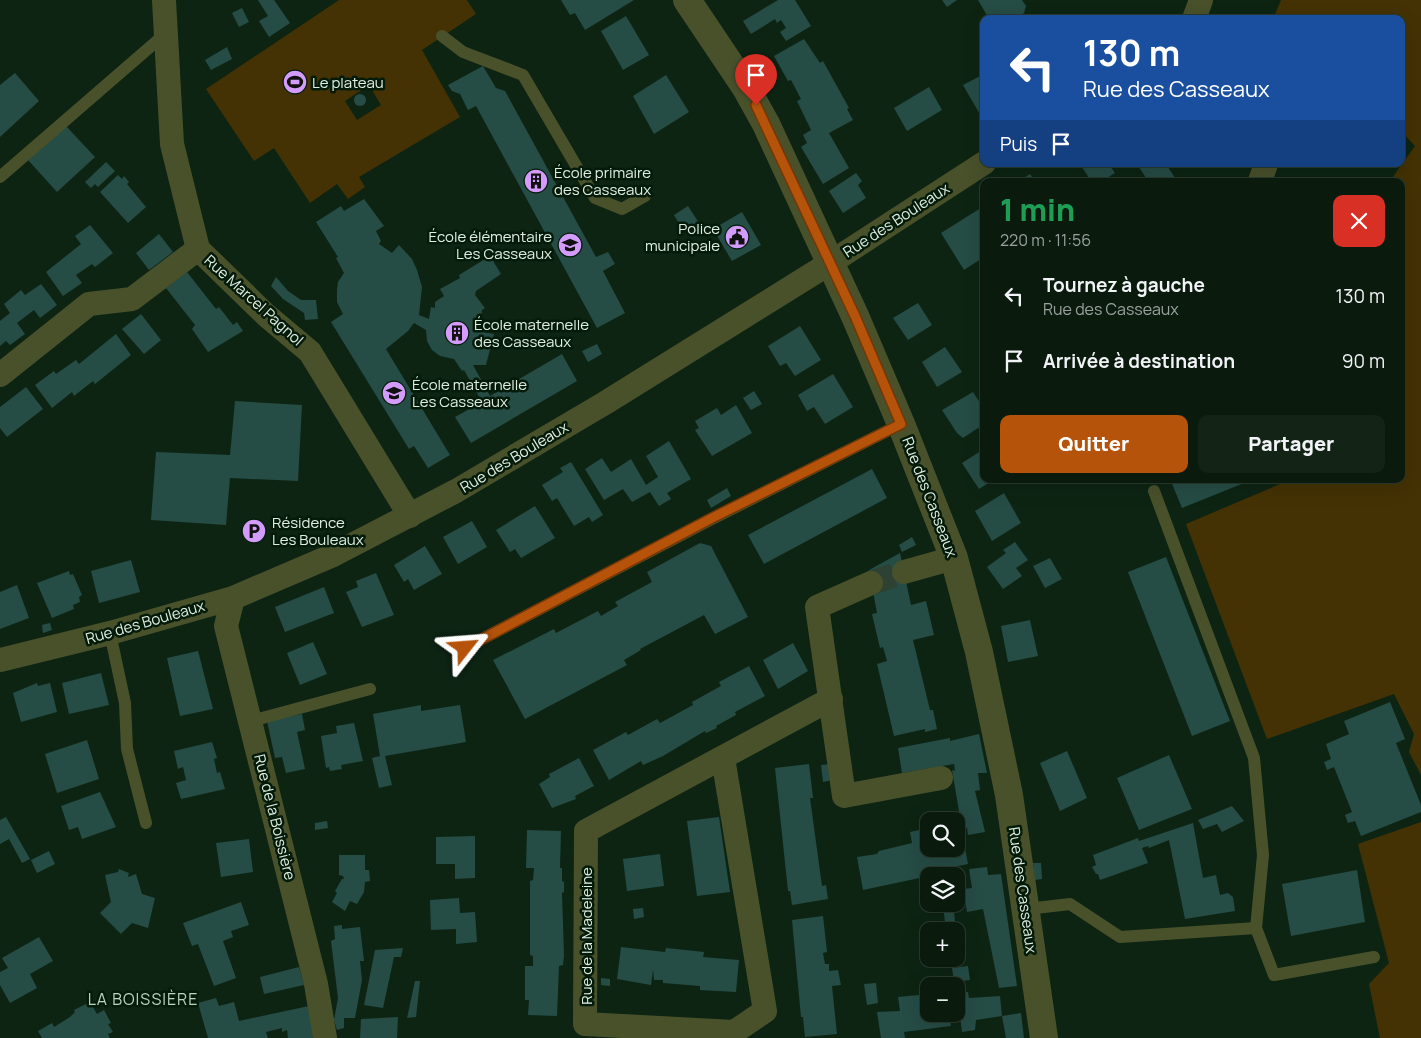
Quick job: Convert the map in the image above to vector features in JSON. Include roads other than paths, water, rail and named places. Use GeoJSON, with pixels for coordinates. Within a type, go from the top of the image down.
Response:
{"type":"FeatureCollection","features":[{"type":"Feature","properties":{"kind":"street","name":"Rue Marcel Pagnol"},"geometry":{"type":"LineString","coordinates":[[164,0],[172,144],[198,249],[266,314],[310,352],[410,516]]}},
{"type":"Feature","properties":{"kind":"street","name":"Rue des Casseaux"},"geometry":{"type":"LineString","coordinates":[[688,0],[763,117],[901,424],[954,558],[979,652],[1004,772],[1027,909],[1044,1038]]}},
{"type":"Feature","properties":{"kind":"street","name":"Rue des Bouleaux"},"geometry":{"type":"LineString","coordinates":[[0,660],[110,633],[233,598],[331,556],[456,491],[606,403],[830,263],[980,165]]}},
{"type":"Feature","properties":{"kind":"street"},"geometry":{"type":"LineString","coordinates":[[0,375],[89,304],[132,299],[198,249]]}},
{"type":"Feature","properties":{"kind":"street"},"geometry":{"type":"LineString","coordinates":[[904,572],[954,558]]}},
{"type":"Feature","properties":{"kind":"street"},"geometry":{"type":"LineString","coordinates":[[871,583],[816,607],[844,796],[941,778]]}},
{"type":"Feature","properties":{"kind":"street","name":"Rue de la Boissière"},"geometry":{"type":"LineString","coordinates":[[233,598],[226,626],[316,984],[325,1038]]}},
{"type":"Feature","properties":{"kind":"street","name":"Rue de la Madeleine"},"geometry":{"type":"LineString","coordinates":[[723,758],[765,1011],[734,1032],[585,1024],[586,831],[831,699]]}},
{"type":"Feature","properties":{"kind":"lane"},"geometry":{"type":"LineString","coordinates":[[0,176],[165,34]]}},
{"type":"Feature","properties":{"kind":"lane"},"geometry":{"type":"LineString","coordinates":[[442,36],[463,52],[523,75],[595,198],[622,209],[645,196]]}},
{"type":"Feature","properties":{"kind":"lane"},"geometry":{"type":"LineString","coordinates":[[465,648],[712,518],[901,424]]}},
{"type":"Feature","properties":{"kind":"lane"},"geometry":{"type":"LineString","coordinates":[[1154,491],[1254,758],[1263,855],[1256,928],[1274,975],[1374,957]]}},
{"type":"Feature","properties":{"kind":"lane"},"geometry":{"type":"LineString","coordinates":[[110,633],[125,703],[127,749],[146,823]]}},
{"type":"Feature","properties":{"kind":"lane"},"geometry":{"type":"LineString","coordinates":[[251,721],[370,689]]}},
{"type":"Feature","properties":{"kind":"lane"},"geometry":{"type":"LineString","coordinates":[[1027,909],[1070,904],[1120,937],[1256,928]]}},
{"type":"Feature","properties":{"kind":"tunnel"},"geometry":{"type":"LineString","coordinates":[[871,583],[904,572]]}},
{"type":"Feature","properties":{"kind":"place","name":"Le plateau"},"geometry":{"type":"Point","coordinates":[295,82]}},
{"type":"Feature","properties":{"kind":"place","name":"École primaire des Casseaux"},"geometry":{"type":"Point","coordinates":[536,181]}},
{"type":"Feature","properties":{"kind":"place","name":"Police municipale"},"geometry":{"type":"Point","coordinates":[737,237]}},
{"type":"Feature","properties":{"kind":"place","name":"École élémentaire Les Casseaux"},"geometry":{"type":"Point","coordinates":[570,245]}},
{"type":"Feature","properties":{"kind":"place","name":"École maternelle des Casseaux"},"geometry":{"type":"Point","coordinates":[457,333]}},
{"type":"Feature","properties":{"kind":"place","name":"École maternelle Les Casseaux"},"geometry":{"type":"Point","coordinates":[394,393]}},
{"type":"Feature","properties":{"kind":"place","name":"Résidence Les Bouleaux"},"geometry":{"type":"Point","coordinates":[254,531]}},
{"type":"Feature","properties":{"kind":"district","name":"LA BOISSIÈRE"},"geometry":{"type":"Point","coordinates":[143,999]}}]}
